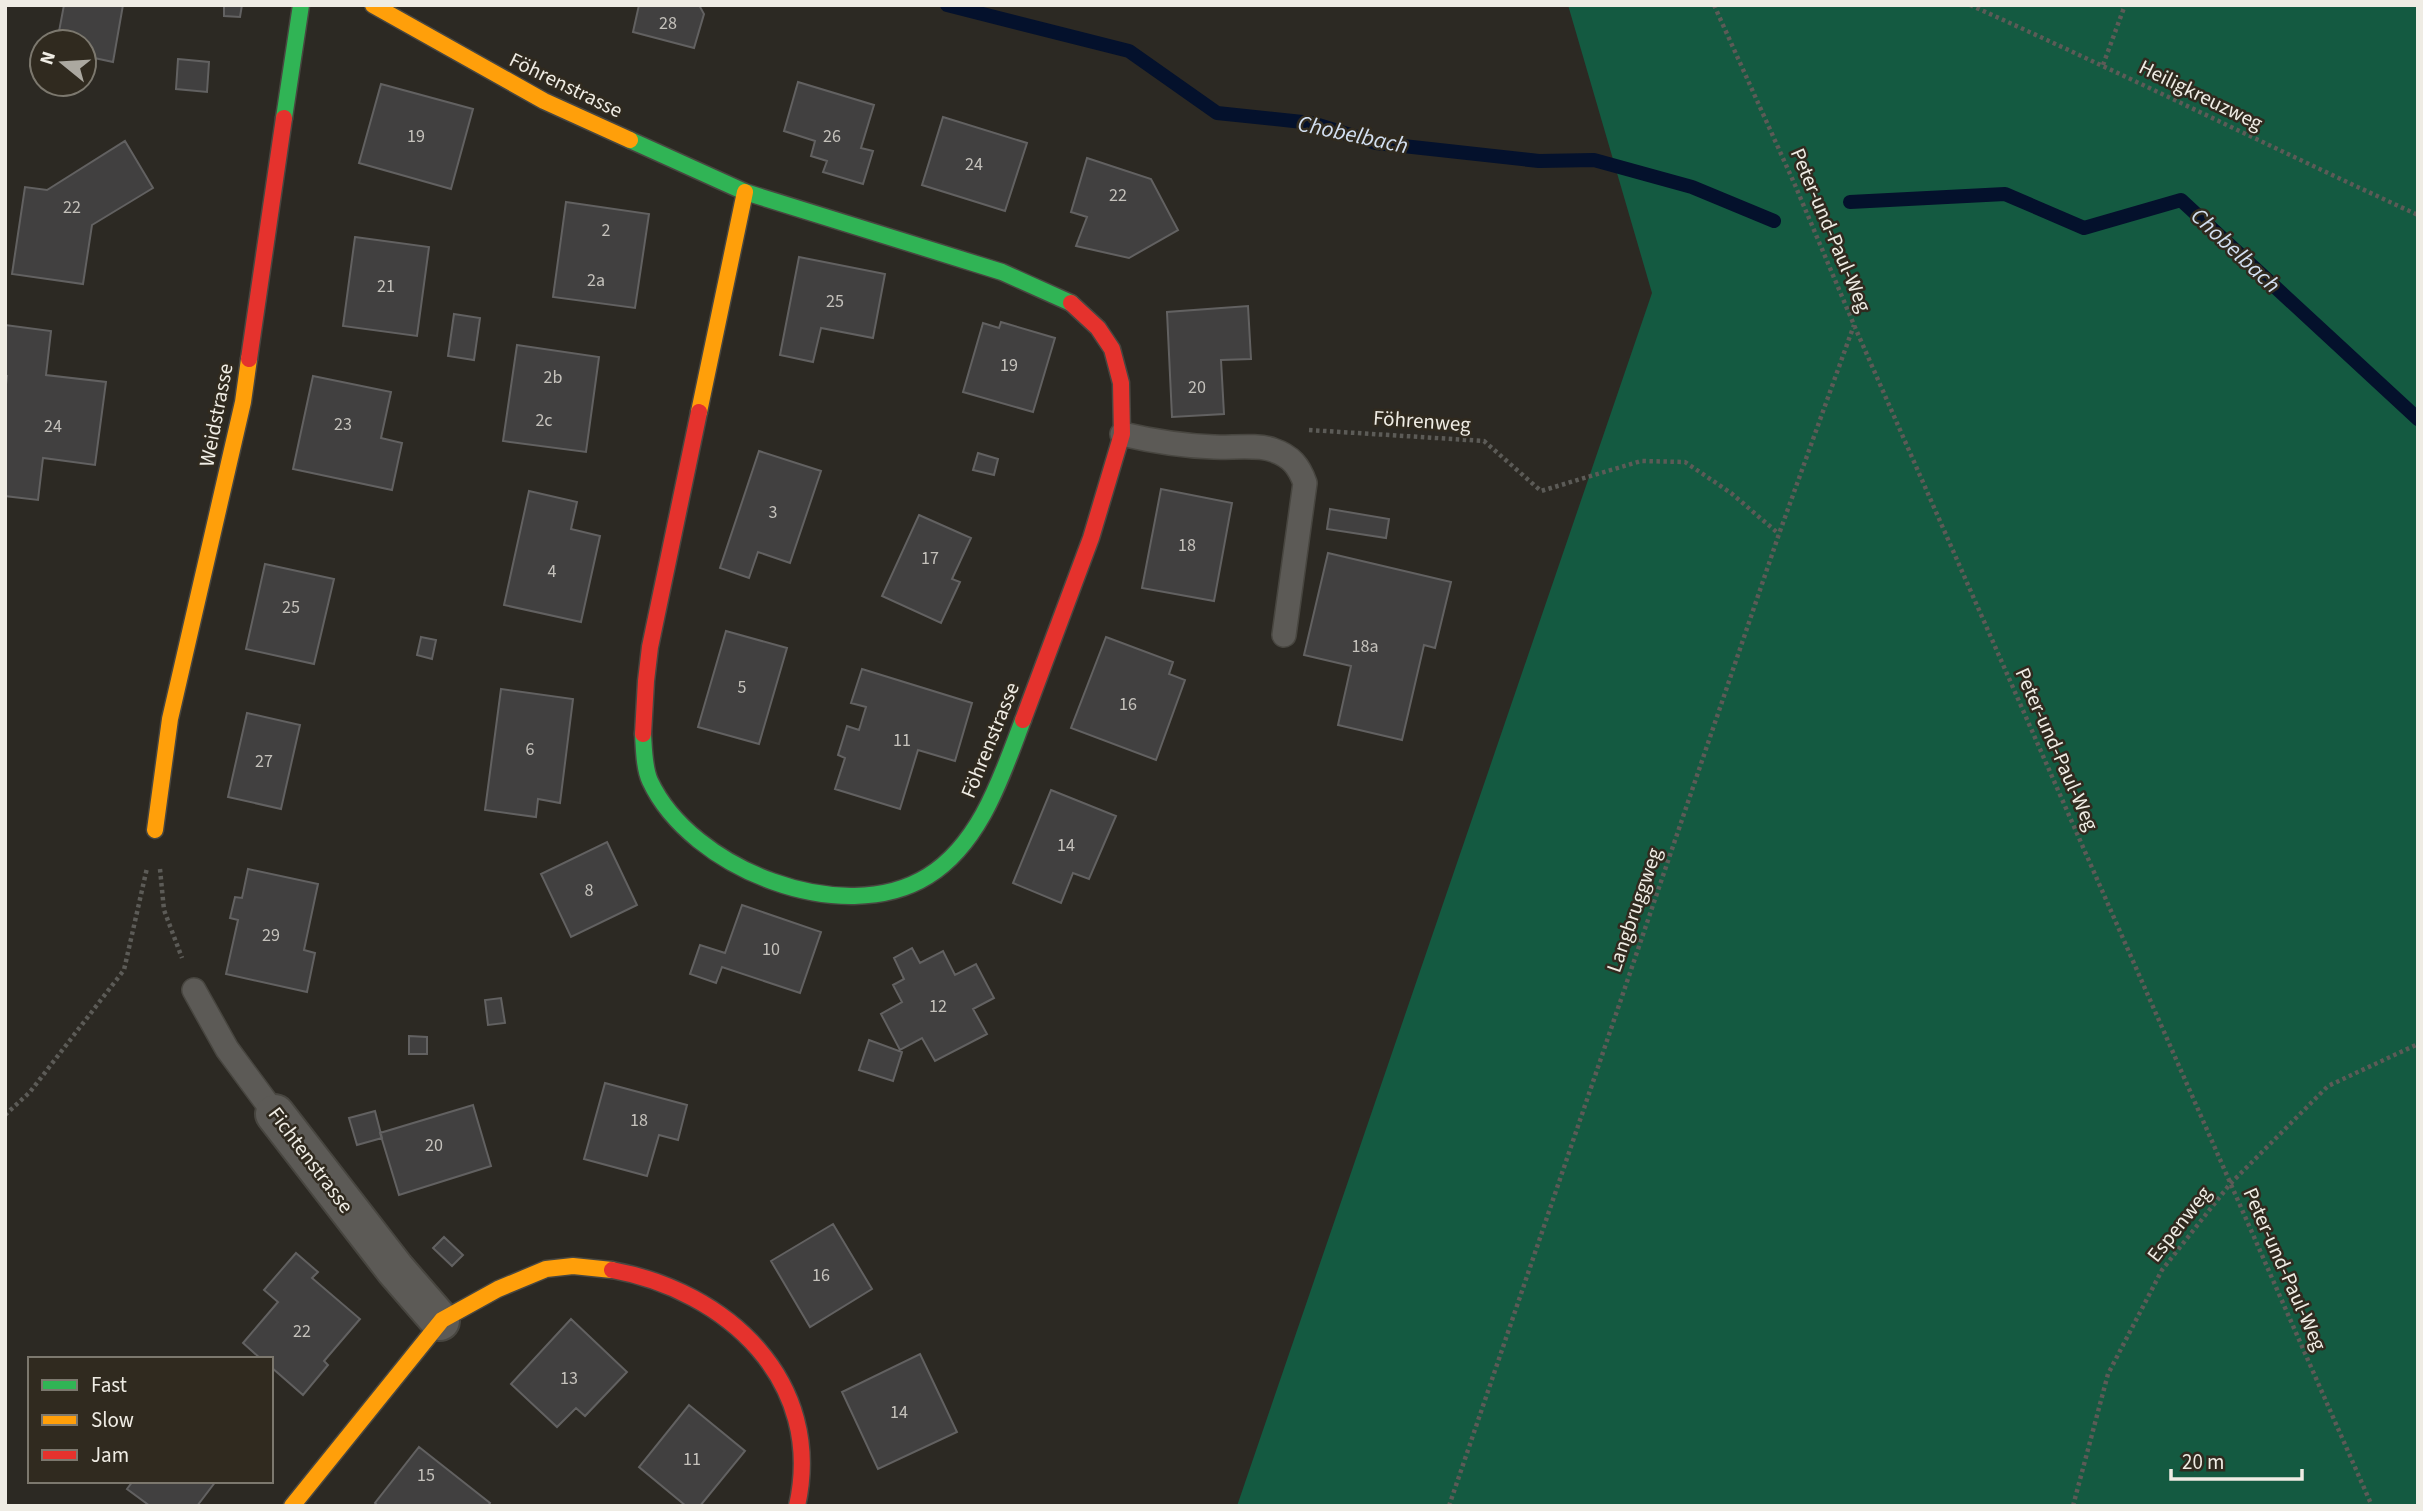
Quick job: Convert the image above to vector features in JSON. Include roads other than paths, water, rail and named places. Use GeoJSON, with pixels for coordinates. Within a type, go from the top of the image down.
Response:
{"type":"FeatureCollection","features":[{"type":"Feature","properties":{"kind":"street","name":"Weidstrasse"},"geometry":{"type":"LineString","coordinates":[[155,830],[170,719],[243,402],[301,5]]}},
{"type":"Feature","properties":{"kind":"street","name":"Föhrenstrasse"},"geometry":{"type":"LineString","coordinates":[[373,5],[544,100],[745,192],[1002,272],[1074,304],[1098,328],[1112,349],[1121,383],[1122,435],[1091,538],[995,793],[979,822],[953,857],[912,887],[879,895],[816,893],[780,884],[746,871],[692,838],[666,811],[648,776],[642,734],[651,646],[745,192]]}},
{"type":"Feature","properties":{"kind":"street","name":"Fichtenstrasse"},"geometry":{"type":"LineString","coordinates":[[275,1114],[395,1269],[440,1321]]}},
{"type":"Feature","properties":{"kind":"street"},"geometry":{"type":"LineString","coordinates":[[292,1506],[391,1387],[440,1321],[509,1284],[556,1267],[601,1268],[628,1272],[657,1282],[700,1302],[733,1323],[750,1339],[770,1361],[785,1387],[804,1455],[797,1506]]}},
{"type":"Feature","properties":{"kind":"lane"},"geometry":{"type":"LineString","coordinates":[[1122,435],[1156,442],[1212,447],[1271,448],[1291,458],[1300,469],[1305,483],[1284,635]]}},
{"type":"Feature","properties":{"kind":"lane","name":"Fichtenstrasse"},"geometry":{"type":"LineString","coordinates":[[194,990],[227,1049],[275,1114]]}},
{"type":"Feature","properties":{"kind":"waterway","name":"Chobelbach"},"geometry":{"type":"LineString","coordinates":[[947,5],[1129,51],[1217,113],[1312,123],[1376,143],[1539,161],[1594,160],[1692,187],[1774,221]]}},
{"type":"Feature","properties":{"kind":"waterway","name":"Chobelbach"},"geometry":{"type":"LineString","coordinates":[[1850,202],[2005,194],[2084,228],[2181,200],[2418,419]]}}]}
